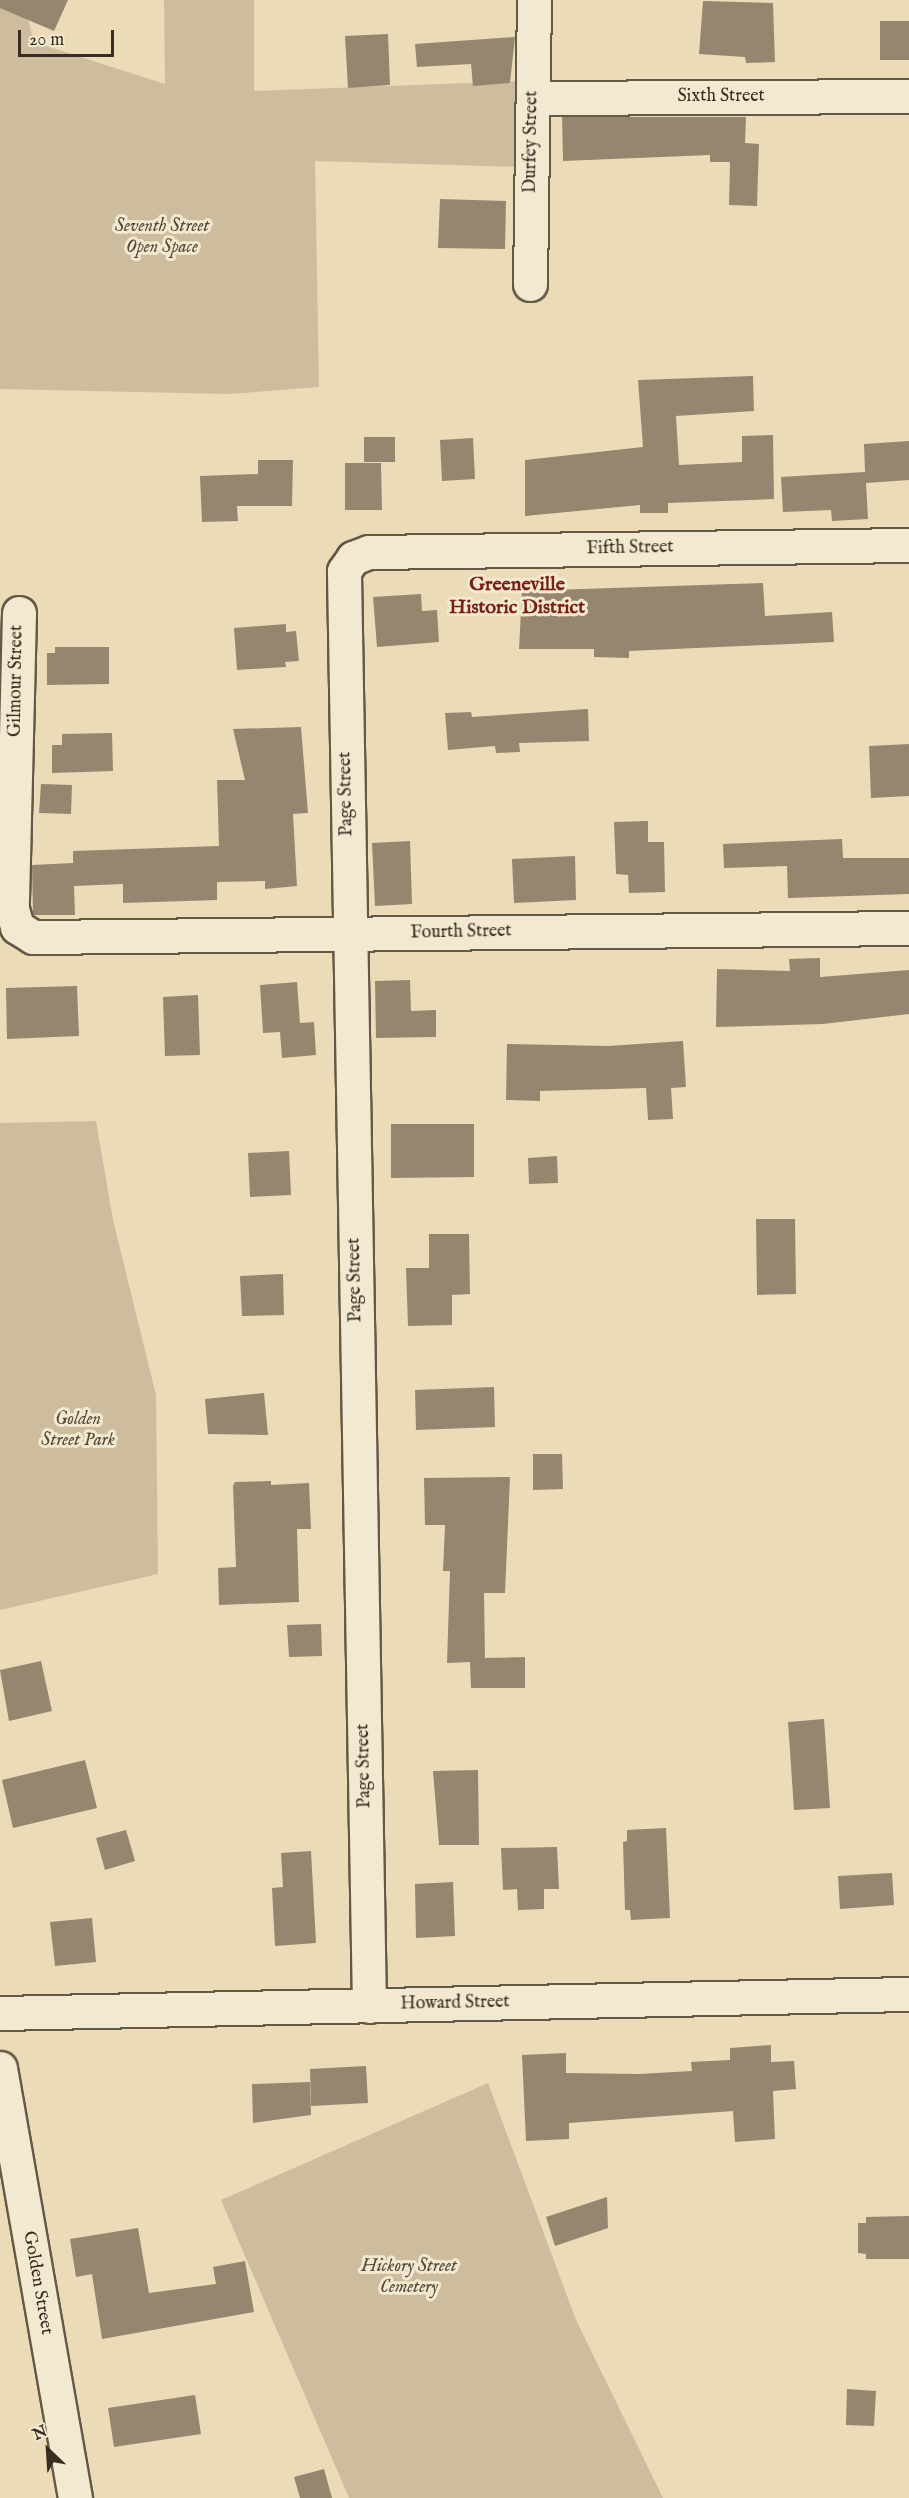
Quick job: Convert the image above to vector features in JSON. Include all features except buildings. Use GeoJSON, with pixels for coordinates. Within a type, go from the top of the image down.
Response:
{"type":"FeatureCollection","features":[{"type":"Feature","properties":{"kind":"street","name":"Durfey Street"},"geometry":{"type":"LineString","coordinates":[[530,284],[534,0]]}},
{"type":"Feature","properties":{"kind":"street","name":"Sixth Street"},"geometry":{"type":"LineString","coordinates":[[533,98],[909,96]]}},
{"type":"Feature","properties":{"kind":"street","name":"Fifth Street"},"geometry":{"type":"LineString","coordinates":[[353,558],[380,552],[909,545]]}},
{"type":"Feature","properties":{"kind":"street","name":"Page Street"},"geometry":{"type":"LineString","coordinates":[[353,558],[343,578],[369,2006]]}},
{"type":"Feature","properties":{"kind":"street","name":"Gilmour Street"},"geometry":{"type":"LineString","coordinates":[[17,927],[12,909],[19,613]]}},
{"type":"Feature","properties":{"kind":"street","name":"Fourth Street"},"geometry":{"type":"LineString","coordinates":[[17,927],[42,938],[909,928]]}},
{"type":"Feature","properties":{"kind":"street","name":"Howard Street"},"geometry":{"type":"LineString","coordinates":[[0,2013],[909,1994]]}},
{"type":"Feature","properties":{"kind":"street","name":"Golden Street"},"geometry":{"type":"LineString","coordinates":[[0,2068],[75,2498]]}},
{"type":"Feature","properties":{"kind":"green space","name":"Seventh Street Open Space"},"geometry":{"type":"Polygon","coordinates":[[[0,0],[26,11],[34,42],[165,84],[164,0],[254,0],[254,91],[520,81],[520,167],[315,161],[319,387],[229,394],[0,389],[0,0]]]}},
{"type":"Feature","properties":{"kind":"green space","name":"Golden Street Park"},"geometry":{"type":"Polygon","coordinates":[[[96,1121],[113,1220],[156,1395],[158,1574],[0,1610],[0,1123],[96,1121]]]}},
{"type":"Feature","properties":{"kind":"green space","name":"Hickory Street Cemetery"},"geometry":{"type":"Polygon","coordinates":[[[488,2083],[576,2320],[663,2498],[349,2498],[221,2200],[488,2083]]]}},
{"type":"Feature","properties":{"kind":"district","name":"Greeneville Historic District"},"geometry":{"type":"Point","coordinates":[517,596]}}]}
